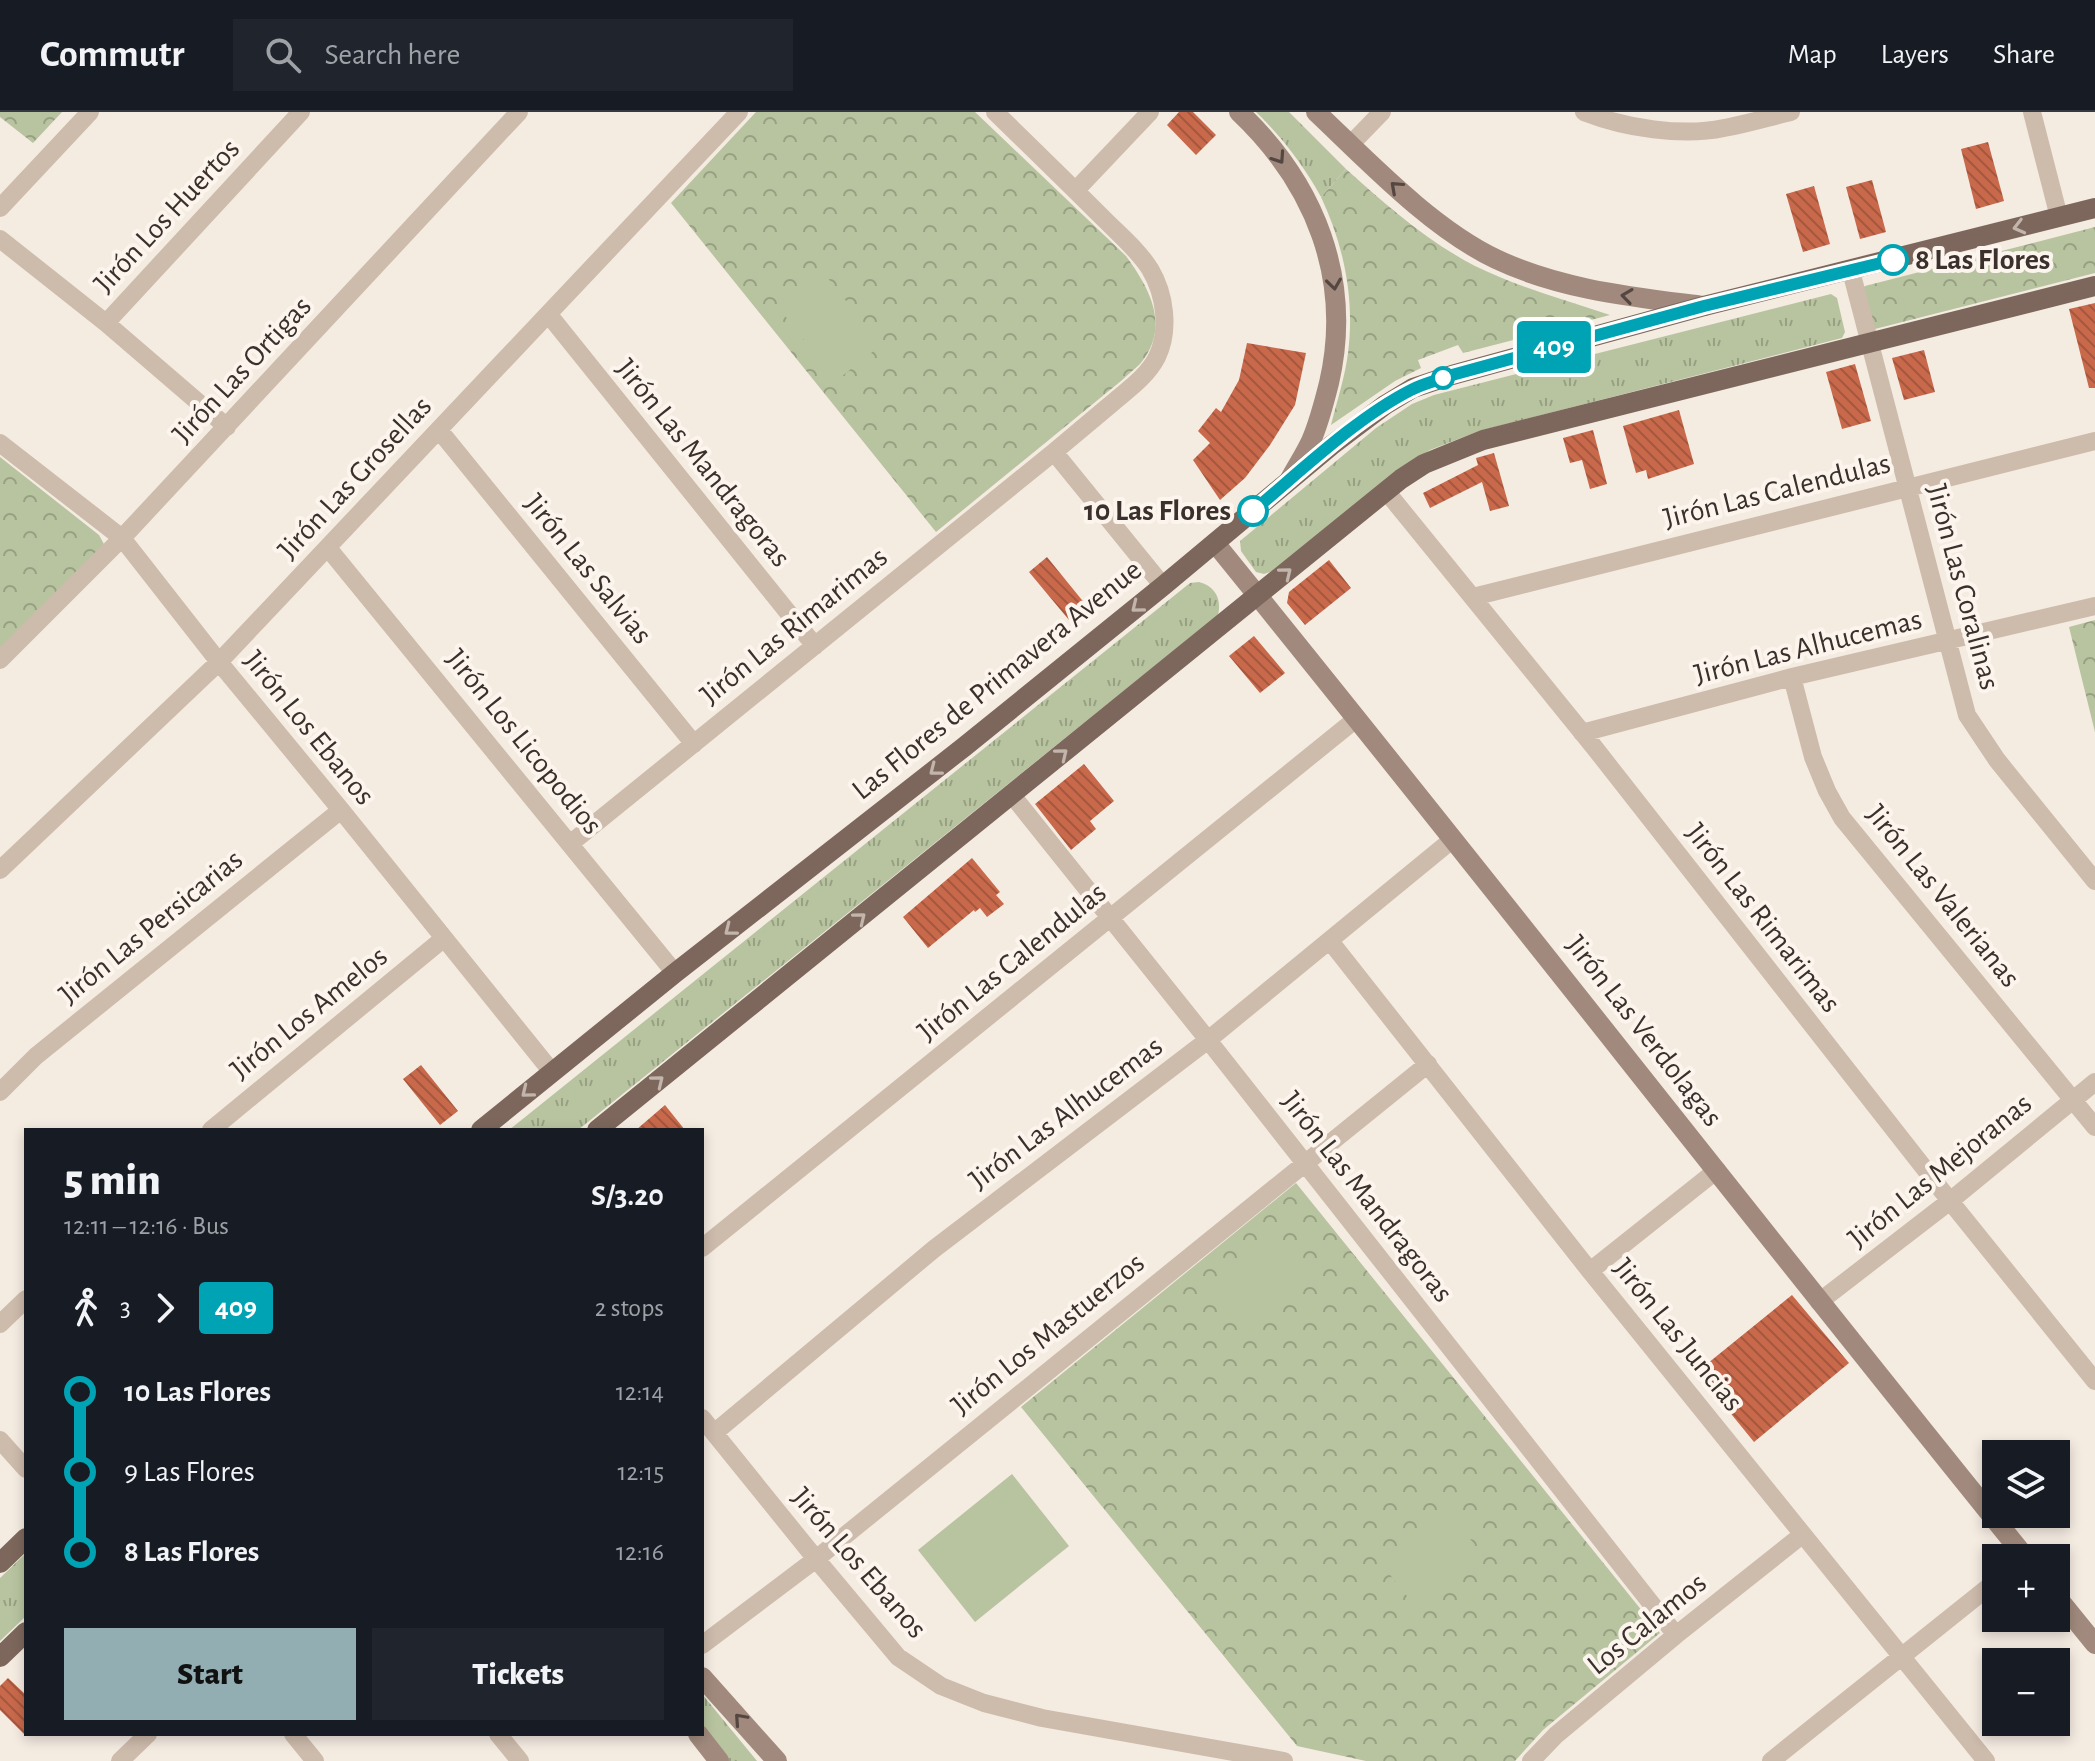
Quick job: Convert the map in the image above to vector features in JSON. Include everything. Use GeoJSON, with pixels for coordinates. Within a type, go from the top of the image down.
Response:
{"type":"FeatureCollection","features":[{"type":"Feature","properties":{"kind":"main road","name":"Las Flores de Primavera Avenue"},"geometry":{"type":"LineString","coordinates":[[483,1128],[675,973],[964,747],[1332,445],[1413,388],[1704,306],[2095,208]]}},
{"type":"Feature","properties":{"kind":"main road"},"geometry":{"type":"LineString","coordinates":[[599,1128],[1386,491],[1424,464],[1483,440],[2095,286]]}},
{"type":"Feature","properties":{"kind":"main road"},"geometry":{"type":"LineString","coordinates":[[0,1563],[24,1540]]}},
{"type":"Feature","properties":{"kind":"main road"},"geometry":{"type":"LineString","coordinates":[[0,1657],[24,1634]]}},
{"type":"Feature","properties":{"kind":"street"},"geometry":{"type":"LineString","coordinates":[[0,208],[90,112]]}},
{"type":"Feature","properties":{"kind":"street","name":"Jirón Los Huertos"},"geometry":{"type":"LineString","coordinates":[[106,323],[301,112]]}},
{"type":"Feature","properties":{"kind":"street","name":"Jirón Las Ortigas"},"geometry":{"type":"LineString","coordinates":[[0,660],[122,538],[519,112]]}},
{"type":"Feature","properties":{"kind":"street","name":"Jirón Las Grosellas"},"geometry":{"type":"LineString","coordinates":[[0,870],[219,662],[739,112]]}},
{"type":"Feature","properties":{"kind":"street","name":"Jirón Las Rimarimas"},"geometry":{"type":"LineString","coordinates":[[571,843],[1054,452],[1148,371],[1157,356],[1164,327],[1163,303],[1149,268],[1076,190],[995,112]]}},
{"type":"Feature","properties":{"kind":"street"},"geometry":{"type":"LineString","coordinates":[[1076,190],[1150,112]]}},
{"type":"Feature","properties":{"kind":"street"},"geometry":{"type":"LineString","coordinates":[[1239,112],[1264,136],[1291,175],[1311,210],[1334,278],[1338,315],[1323,410],[1311,442],[1288,481]]}},
{"type":"Feature","properties":{"kind":"street"},"geometry":{"type":"LineString","coordinates":[[1316,112],[1430,216],[1501,262],[1550,280],[1619,296],[1704,306]]}},
{"type":"Feature","properties":{"kind":"street"},"geometry":{"type":"LineString","coordinates":[[1350,145],[1382,112]]}},
{"type":"Feature","properties":{"kind":"street"},"geometry":{"type":"LineString","coordinates":[[1584,112],[1625,124],[1673,131],[1721,129],[1791,112]]}},
{"type":"Feature","properties":{"kind":"street"},"geometry":{"type":"LineString","coordinates":[[2032,112],[2059,217]]}},
{"type":"Feature","properties":{"kind":"street"},"geometry":{"type":"LineString","coordinates":[[0,239],[106,323],[227,427]]}},
{"type":"Feature","properties":{"kind":"street","name":"Jirón Las Coralinas"},"geometry":{"type":"LineString","coordinates":[[1851,271],[1967,715],[1997,760],[2095,881]]}},
{"type":"Feature","properties":{"kind":"street","name":"Jirón Las Mandragoras"},"geometry":{"type":"LineString","coordinates":[[549,315],[815,646]]}},
{"type":"Feature","properties":{"kind":"street","name":"Jirón Las Salvias"},"geometry":{"type":"LineString","coordinates":[[439,430],[694,744]]}},
{"type":"Feature","properties":{"kind":"street","name":"Jirón Las Calendulas"},"geometry":{"type":"LineString","coordinates":[[1473,597],[2095,441]]}},
{"type":"Feature","properties":{"kind":"street","name":"Jirón Los Ebanos"},"geometry":{"type":"LineString","coordinates":[[0,443],[122,538],[552,1072]]}},
{"type":"Feature","properties":{"kind":"street"},"geometry":{"type":"LineString","coordinates":[[1054,452],[1163,586]]}},
{"type":"Feature","properties":{"kind":"street","name":"Jirón Las Rimarimas"},"geometry":{"type":"LineString","coordinates":[[1386,491],[1582,733],[2095,1381]]}},
{"type":"Feature","properties":{"kind":"street","name":"Jirón Las Verdolagas"},"geometry":{"type":"LineString","coordinates":[[1215,543],[2014,1544]]}},
{"type":"Feature","properties":{"kind":"street","name":"Jirón Los Licopodios"},"geometry":{"type":"LineString","coordinates":[[328,548],[675,973]]}},
{"type":"Feature","properties":{"kind":"street","name":"Jirón Las Alhucemas"},"geometry":{"type":"LineString","coordinates":[[1582,733],[1792,677],[2095,606]]}},
{"type":"Feature","properties":{"kind":"street","name":"Jirón Las Valerianas"},"geometry":{"type":"LineString","coordinates":[[1792,677],[1813,757],[1842,818],[2095,1127]]}},
{"type":"Feature","properties":{"kind":"street","name":"Jirón Las Calendulas"},"geometry":{"type":"LineString","coordinates":[[704,1246],[1356,719]]}},
{"type":"Feature","properties":{"kind":"street","name":"Jirón Las Mandragoras"},"geometry":{"type":"LineString","coordinates":[[1012,795],[1676,1635]]}},
{"type":"Feature","properties":{"kind":"street","name":"Jirón Las Persicarias"},"geometry":{"type":"LineString","coordinates":[[0,1092],[36,1056],[341,810]]}},
{"type":"Feature","properties":{"kind":"street","name":"Jirón Las Alhucemas"},"geometry":{"type":"LineString","coordinates":[[714,1433],[934,1249],[1208,1040],[1453,839]]}},
{"type":"Feature","properties":{"kind":"street","name":"Jirón Los Amelos"},"geometry":{"type":"LineString","coordinates":[[213,1128],[443,939]]}},
{"type":"Feature","properties":{"kind":"street","name":"Jirón Las Juncias"},"geometry":{"type":"LineString","coordinates":[[1330,941],[1590,1271],[1986,1761]]}},
{"type":"Feature","properties":{"kind":"street","name":"Jirón Los Mastuerzos"},"geometry":{"type":"LineString","coordinates":[[704,1643],[816,1559],[1428,1064]]}},
{"type":"Feature","properties":{"kind":"street","name":"Jirón Las Mejoranas"},"geometry":{"type":"LineString","coordinates":[[1819,1302],[1950,1201],[2095,1082]]}},
{"type":"Feature","properties":{"kind":"street"},"geometry":{"type":"LineString","coordinates":[[1590,1271],[1717,1170]]}},
{"type":"Feature","properties":{"kind":"street"},"geometry":{"type":"LineString","coordinates":[[0,1324],[24,1301]]}},
{"type":"Feature","properties":{"kind":"street","name":"Jirón Los Ebanos"},"geometry":{"type":"LineString","coordinates":[[704,1420],[898,1657],[941,1686],[984,1703],[1042,1718],[1284,1761]]}},
{"type":"Feature","properties":{"kind":"street"},"geometry":{"type":"LineString","coordinates":[[0,1440],[24,1467]]}},
{"type":"Feature","properties":{"kind":"street","name":"Los Calamos"},"geometry":{"type":"LineString","coordinates":[[1531,1761],[1556,1735],[1802,1535]]}},
{"type":"Feature","properties":{"kind":"street"},"geometry":{"type":"LineString","coordinates":[[1776,1760],[1982,1592]]}},
{"type":"Feature","properties":{"kind":"street"},"geometry":{"type":"LineString","coordinates":[[2070,1613],[2095,1644]]}},
{"type":"Feature","properties":{"kind":"street"},"geometry":{"type":"LineString","coordinates":[[704,1679],[777,1761]]}},
{"type":"Feature","properties":{"kind":"street"},"geometry":{"type":"LineString","coordinates":[[120,1761],[146,1736]]}},
{"type":"Feature","properties":{"kind":"street"},"geometry":{"type":"LineString","coordinates":[[295,1736],[315,1761]]}},
{"type":"Feature","properties":{"kind":"street"},"geometry":{"type":"LineString","coordinates":[[500,1736],[520,1761]]}},
{"type":"Feature","properties":{"kind":"street"},"geometry":{"type":"LineString","coordinates":[[700,1736],[719,1761]]}},
{"type":"Feature","properties":{"kind":"green space"},"geometry":{"type":"Polygon","coordinates":[[[0,112],[62,112],[33,143],[0,117],[0,112]]]}},
{"type":"Feature","properties":{"kind":"green space"},"geometry":{"type":"Polygon","coordinates":[[[756,112],[975,112],[1126,256],[1143,282],[1154,308],[1156,322],[1149,350],[1140,364],[1121,381],[936,532],[671,203],[756,112]]]}},
{"type":"Feature","properties":{"kind":"green space"},"geometry":{"type":"Polygon","coordinates":[[[1256,112],[1289,112],[1346,169],[1321,197],[1292,152],[1256,112]]]}},
{"type":"Feature","properties":{"kind":"green space"},"geometry":{"type":"Polygon","coordinates":[[[1346,169],[1424,234],[1475,266],[1525,287],[1610,315],[1463,353],[1458,345],[1418,360],[1421,368],[1395,381],[1331,425],[1347,362],[1350,313],[1346,273],[1336,234],[1321,197],[1346,169]]]}},
{"type":"Feature","properties":{"kind":"green space"},"geometry":{"type":"Polygon","coordinates":[[[2095,227],[2095,273],[1875,329],[1862,289],[1865,286],[2095,227]]]}},
{"type":"Feature","properties":{"kind":"green space"},"geometry":{"type":"Polygon","coordinates":[[[827,277],[881,345],[836,381],[782,312],[827,277]]]}},
{"type":"Feature","properties":{"kind":"green space"},"geometry":{"type":"Polygon","coordinates":[[[1831,294],[1837,298],[1845,332],[1842,338],[1479,431],[1430,450],[1397,472],[1273,571],[1264,574],[1256,572],[1241,551],[1240,541],[1376,428],[1412,404],[1434,395],[1831,294]]]}},
{"type":"Feature","properties":{"kind":"green space"},"geometry":{"type":"Polygon","coordinates":[[[0,457],[99,535],[105,546],[0,649],[0,457]]]}},
{"type":"Feature","properties":{"kind":"green space"},"geometry":{"type":"Polygon","coordinates":[[[1199,582],[1216,594],[1218,615],[580,1128],[511,1128],[1190,583],[1199,582]]]}},
{"type":"Feature","properties":{"kind":"green space"},"geometry":{"type":"Polygon","coordinates":[[[2095,620],[2095,732],[2069,627],[2095,620]]]}},
{"type":"Feature","properties":{"kind":"green space"},"geometry":{"type":"Polygon","coordinates":[[[1296,1183],[1660,1633],[1543,1730],[1515,1761],[1366,1761],[1297,1746],[1021,1407],[1296,1183]]]}},
{"type":"Feature","properties":{"kind":"green space"},"geometry":{"type":"Polygon","coordinates":[[[1278,1234],[1312,1276],[1244,1331],[1211,1288],[1278,1234]]]}},
{"type":"Feature","properties":{"kind":"green space"},"geometry":{"type":"Polygon","coordinates":[[[1012,1474],[1069,1546],[975,1622],[918,1550],[1012,1474]]]}},
{"type":"Feature","properties":{"kind":"green space"},"geometry":{"type":"Polygon","coordinates":[[[1447,1509],[1481,1553],[1414,1605],[1379,1561],[1447,1509]]]}},
{"type":"Feature","properties":{"kind":"green space"},"geometry":{"type":"Polygon","coordinates":[[[24,1555],[24,1618],[0,1641],[0,1578],[24,1555]]]}},
{"type":"Feature","properties":{"kind":"green space"},"geometry":{"type":"Polygon","coordinates":[[[704,1696],[757,1761],[729,1761],[704,1730],[704,1696]]]}},
{"type":"Feature","properties":{"kind":"building"},"geometry":{"type":"Polygon","coordinates":[[[1179,112],[1193,112],[1216,135],[1196,155],[1167,125],[1179,112]]]}},
{"type":"Feature","properties":{"kind":"building"},"geometry":{"type":"Polygon","coordinates":[[[1988,142],[2004,201],[1976,209],[1961,149],[1988,142]]]}},
{"type":"Feature","properties":{"kind":"building"},"geometry":{"type":"Polygon","coordinates":[[[1872,180],[1886,232],[1860,239],[1846,187],[1872,180]]]}},
{"type":"Feature","properties":{"kind":"building"},"geometry":{"type":"Polygon","coordinates":[[[1814,186],[1830,244],[1803,252],[1786,194],[1814,186]]]}},
{"type":"Feature","properties":{"kind":"building"},"geometry":{"type":"Polygon","coordinates":[[[2095,303],[2095,388],[2089,388],[2069,309],[2095,303]]]}},
{"type":"Feature","properties":{"kind":"building"},"geometry":{"type":"Polygon","coordinates":[[[1247,343],[1306,353],[1295,405],[1245,478],[1220,500],[1193,460],[1210,443],[1198,431],[1216,408],[1221,412],[1239,380],[1247,343]]]}},
{"type":"Feature","properties":{"kind":"building"},"geometry":{"type":"Polygon","coordinates":[[[1924,350],[1935,392],[1904,400],[1892,358],[1924,350]]]}},
{"type":"Feature","properties":{"kind":"building"},"geometry":{"type":"Polygon","coordinates":[[[1855,364],[1871,421],[1842,429],[1826,372],[1855,364]]]}},
{"type":"Feature","properties":{"kind":"building"},"geometry":{"type":"Polygon","coordinates":[[[1679,410],[1694,464],[1648,479],[1646,470],[1636,473],[1623,426],[1679,410]]]}},
{"type":"Feature","properties":{"kind":"building"},"geometry":{"type":"Polygon","coordinates":[[[1593,430],[1607,484],[1590,489],[1582,460],[1570,463],[1563,438],[1593,430]]]}},
{"type":"Feature","properties":{"kind":"building"},"geometry":{"type":"Polygon","coordinates":[[[1494,453],[1509,506],[1490,511],[1482,482],[1430,508],[1423,493],[1478,465],[1476,458],[1494,453]]]}},
{"type":"Feature","properties":{"kind":"building"},"geometry":{"type":"Polygon","coordinates":[[[1047,557],[1086,605],[1069,620],[1029,572],[1047,557]]]}},
{"type":"Feature","properties":{"kind":"building"},"geometry":{"type":"Polygon","coordinates":[[[1329,560],[1351,588],[1305,625],[1287,603],[1289,592],[1329,560]]]}},
{"type":"Feature","properties":{"kind":"building"},"geometry":{"type":"Polygon","coordinates":[[[1254,636],[1285,673],[1260,693],[1229,656],[1254,636]]]}},
{"type":"Feature","properties":{"kind":"building"},"geometry":{"type":"Polygon","coordinates":[[[1084,764],[1114,801],[1090,821],[1096,829],[1071,850],[1035,804],[1084,764]]]}},
{"type":"Feature","properties":{"kind":"building"},"geometry":{"type":"Polygon","coordinates":[[[972,858],[1000,892],[996,895],[1004,904],[987,917],[980,908],[974,910],[928,948],[903,917],[972,858]]]}},
{"type":"Feature","properties":{"kind":"building"},"geometry":{"type":"Polygon","coordinates":[[[421,1065],[458,1111],[440,1125],[403,1079],[421,1065]]]}},
{"type":"Feature","properties":{"kind":"building"},"geometry":{"type":"Polygon","coordinates":[[[665,1105],[683,1128],[638,1128],[665,1105]]]}},
{"type":"Feature","properties":{"kind":"building"},"geometry":{"type":"Polygon","coordinates":[[[1792,1295],[1849,1363],[1754,1442],[1697,1372],[1792,1295]]]}},
{"type":"Feature","properties":{"kind":"building"},"geometry":{"type":"Polygon","coordinates":[[[8,1678],[24,1693],[24,1734],[0,1710],[0,1686],[8,1678]]]}},
{"type":"Feature","properties":{"kind":"bus line","name":"409"},"geometry":{"type":"LineString","coordinates":[[1253,511],[1332,445],[1413,388],[1704,306],[1893,260]]}},
{"type":"Feature","properties":{"kind":"place","name":"8 Las Flores"},"geometry":{"type":"Point","coordinates":[1893,260]}},
{"type":"Feature","properties":{"kind":"place","name":"10 Las Flores"},"geometry":{"type":"Point","coordinates":[1253,511]}}]}
